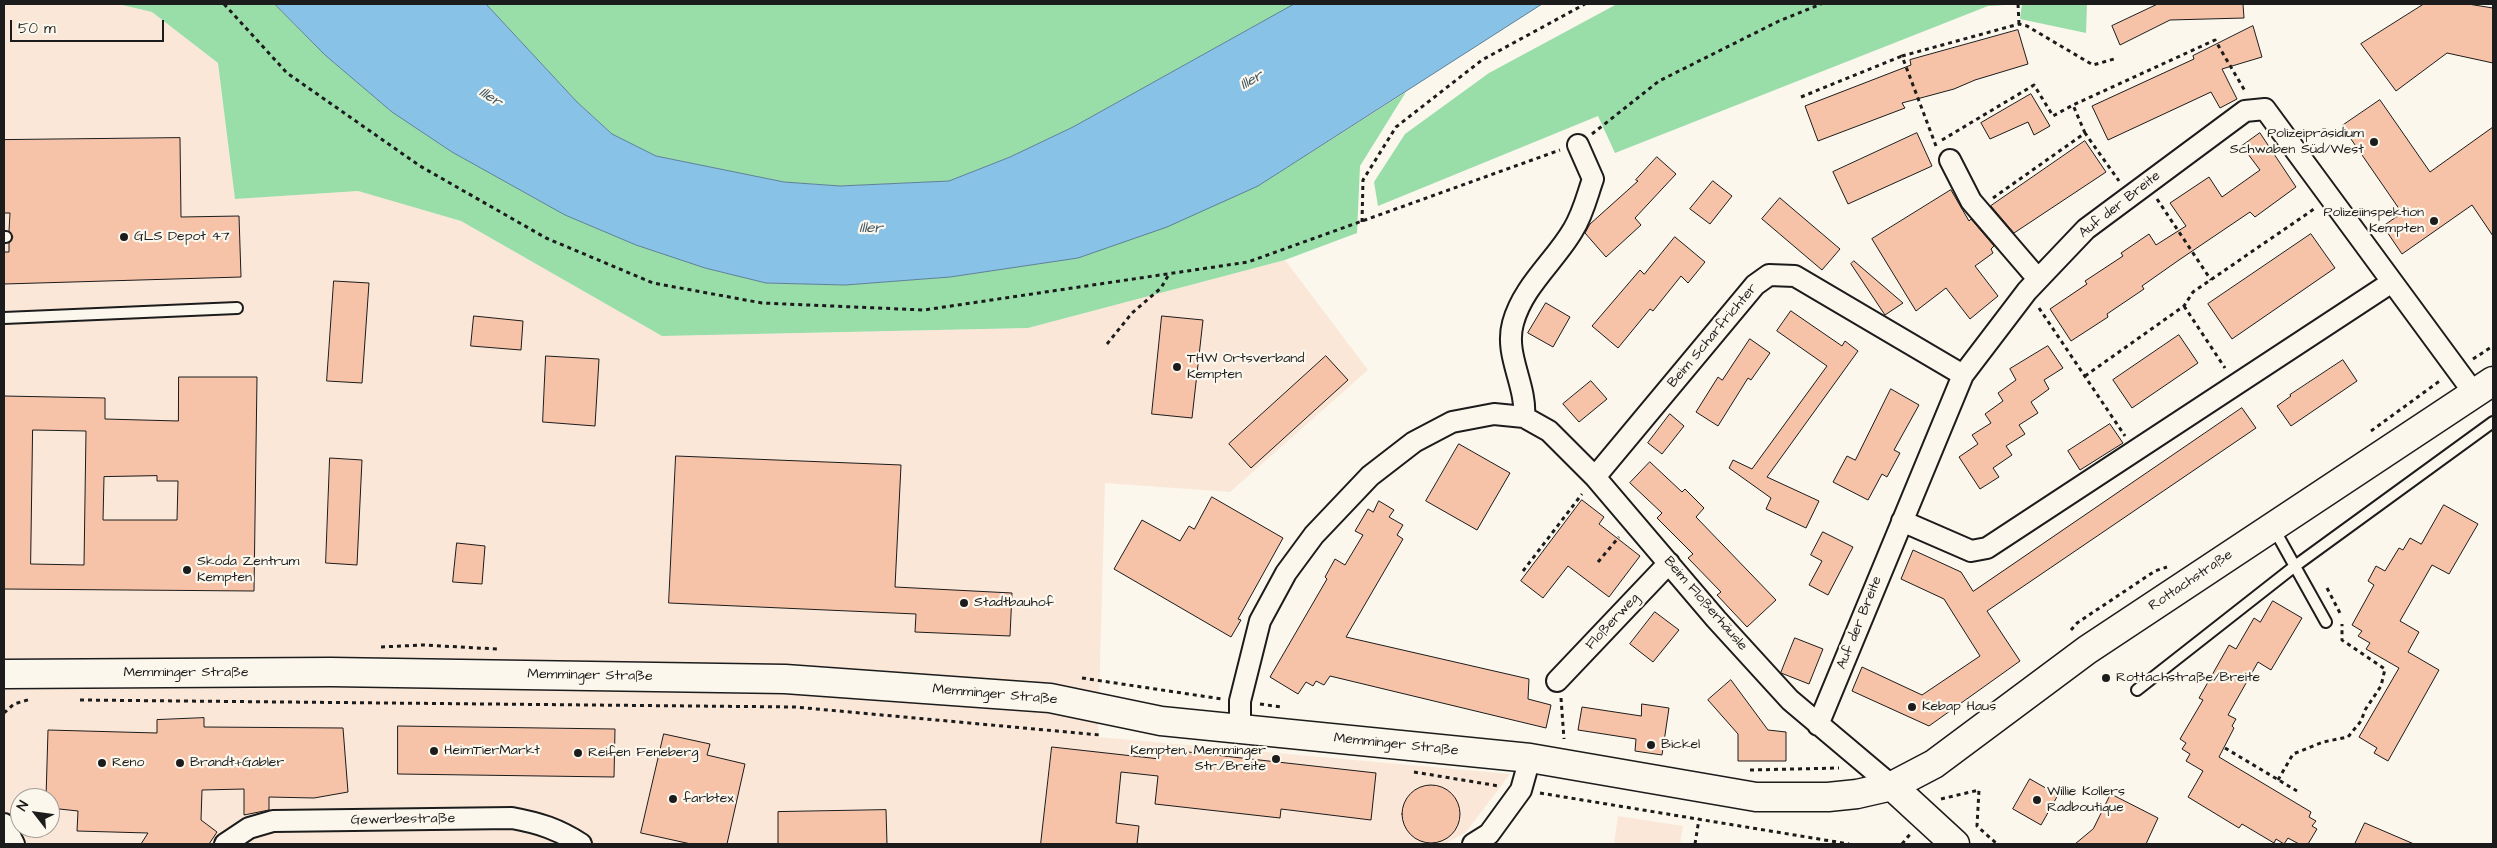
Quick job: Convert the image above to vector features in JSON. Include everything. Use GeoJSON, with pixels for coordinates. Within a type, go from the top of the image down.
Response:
{"type":"FeatureCollection","features":[{"type":"Feature","properties":{"kind":"main road","name":"Rottachstraße"},"geometry":{"type":"LineString","coordinates":[[1892,786],[1934,764],[2087,650],[2483,387]]}},
{"type":"Feature","properties":{"kind":"main road","name":"Memminger Straße"},"geometry":{"type":"LineString","coordinates":[[4,674],[331,672],[784,679],[1050,698],[1161,721],[1530,758],[1756,797],[1828,797],[1857,794],[1892,786]]}},
{"type":"Feature","properties":{"kind":"main road"},"geometry":{"type":"LineString","coordinates":[[1892,786],[1954,844]]}},
{"type":"Feature","properties":{"kind":"street"},"geometry":{"type":"LineString","coordinates":[[2256,110],[2265,109],[2392,282],[2483,387]]}},
{"type":"Feature","properties":{"kind":"street","name":"Auf der Breite"},"geometry":{"type":"LineString","coordinates":[[1818,725],[1964,375],[2033,285],[2086,229],[2244,111],[2256,110]]}},
{"type":"Feature","properties":{"kind":"street"},"geometry":{"type":"LineString","coordinates":[[1524,417],[1526,404],[1511,349],[1512,324],[1520,301],[1573,230],[1584,207],[1593,179],[1578,145]]}},
{"type":"Feature","properties":{"kind":"street"},"geometry":{"type":"LineString","coordinates":[[1950,160],[1971,200],[2033,285]]}},
{"type":"Feature","properties":{"kind":"street","name":"Beim Scharfrichter"},"geometry":{"type":"LineString","coordinates":[[1595,477],[1755,285],[1769,275],[1795,276],[1964,375]]}},
{"type":"Feature","properties":{"kind":"street"},"geometry":{"type":"LineString","coordinates":[[1902,521],[1970,551],[1987,548],[2392,282]]}},
{"type":"Feature","properties":{"kind":"street","name":"Beim Floßerhäusle"},"geometry":{"type":"LineString","coordinates":[[1240,729],[1240,701],[1260,622],[1286,573],[1314,535],[1370,476],[1414,442],[1452,422],[1494,414],[1524,417],[1549,431],[1595,477],[1790,700],[1892,786]]}},
{"type":"Feature","properties":{"kind":"street","name":"Floßerweg"},"geometry":{"type":"LineString","coordinates":[[1557,681],[1669,563]]}},
{"type":"Feature","properties":{"kind":"street"},"geometry":{"type":"LineString","coordinates":[[1473,844],[1489,834],[1521,790],[1530,758]]}},
{"type":"Feature","properties":{"kind":"street","name":"Gewerbestraße"},"geometry":{"type":"LineString","coordinates":[[226,844],[249,828],[273,821],[512,818],[542,823],[566,834],[581,844]]}},
{"type":"Feature","properties":{"kind":"street"},"geometry":{"type":"LineString","coordinates":[[4,824],[14,844]]}},
{"type":"Feature","properties":{"kind":"lane"},"geometry":{"type":"LineString","coordinates":[[4,318],[236,308]]}},
{"type":"Feature","properties":{"kind":"lane"},"geometry":{"type":"LineString","coordinates":[[2137,690],[2308,556],[2493,422]]}},
{"type":"Feature","properties":{"kind":"lane"},"geometry":{"type":"LineString","coordinates":[[2272,526],[2326,622]]}},
{"type":"Feature","properties":{"kind":"path"},"geometry":{"type":"LineString","coordinates":[[224,4],[287,73],[420,166],[546,238],[653,282],[762,303],[924,310],[1248,262],[1578,145],[1659,81],[1780,21],[1821,4]]}},
{"type":"Feature","properties":{"kind":"path"},"geometry":{"type":"LineString","coordinates":[[1362,222],[1363,180],[1396,127],[1482,60],[1585,4]]}},
{"type":"Feature","properties":{"kind":"path"},"geometry":{"type":"LineString","coordinates":[[2018,4],[2020,24]]}},
{"type":"Feature","properties":{"kind":"path"},"geometry":{"type":"LineString","coordinates":[[1801,97],[1902,56],[2020,24],[2027,26],[2093,65],[2114,59]]}},
{"type":"Feature","properties":{"kind":"path"},"geometry":{"type":"LineString","coordinates":[[1934,145],[2034,85],[2053,116],[2215,40],[2256,110]]}},
{"type":"Feature","properties":{"kind":"path"},"geometry":{"type":"LineString","coordinates":[[1902,56],[1934,145],[1950,160]]}},
{"type":"Feature","properties":{"kind":"path"},"geometry":{"type":"LineString","coordinates":[[2073,105],[2085,133],[2129,196]]}},
{"type":"Feature","properties":{"kind":"path"},"geometry":{"type":"LineString","coordinates":[[1978,209],[2085,133]]}},
{"type":"Feature","properties":{"kind":"path"},"geometry":{"type":"LineString","coordinates":[[2146,183],[2211,280]]}},
{"type":"Feature","properties":{"kind":"path"},"geometry":{"type":"LineString","coordinates":[[2085,376],[2184,306],[2193,292],[2330,198]]}},
{"type":"Feature","properties":{"kind":"path"},"geometry":{"type":"LineString","coordinates":[[1107,344],[1132,313],[1161,288],[1170,274]]}},
{"type":"Feature","properties":{"kind":"path"},"geometry":{"type":"LineString","coordinates":[[2033,285],[2085,376],[2135,450]]}},
{"type":"Feature","properties":{"kind":"path"},"geometry":{"type":"LineString","coordinates":[[2184,306],[2236,384]]}},
{"type":"Feature","properties":{"kind":"path"},"geometry":{"type":"LineString","coordinates":[[1523,571],[1595,477]]}},
{"type":"Feature","properties":{"kind":"path"},"geometry":{"type":"LineString","coordinates":[[1598,562],[1632,521]]}},
{"type":"Feature","properties":{"kind":"path"},"geometry":{"type":"LineString","coordinates":[[2278,780],[2293,754],[2323,742],[2348,737],[2361,721],[2365,710],[2381,686],[2385,669],[2342,640],[2343,620],[2339,608],[2308,556]]}},
{"type":"Feature","properties":{"kind":"path"},"geometry":{"type":"LineString","coordinates":[[1557,681],[1562,701],[1564,745]]}},
{"type":"Feature","properties":{"kind":"path"},"geometry":{"type":"LineString","coordinates":[[4,713],[14,704],[33,699]]}},
{"type":"Feature","properties":{"kind":"path"},"geometry":{"type":"LineString","coordinates":[[72,700],[795,707],[1110,735]]}},
{"type":"Feature","properties":{"kind":"path"},"geometry":{"type":"LineString","coordinates":[[2225,748],[2297,792]]}},
{"type":"Feature","properties":{"kind":"path"},"geometry":{"type":"LineString","coordinates":[[1410,772],[1849,844]]}},
{"type":"Feature","properties":{"kind":"path"},"geometry":{"type":"LineString","coordinates":[[1695,844],[1699,819]]}},
{"type":"Feature","properties":{"kind":"shaded area"},"geometry":{"type":"Polygon","coordinates":[[[4,4],[118,4],[152,12],[218,63],[235,199],[358,191],[461,221],[662,336],[1028,328],[1285,260],[1368,370],[1230,492],[1105,483],[1098,737],[1510,774],[1466,832],[1445,844],[4,844],[4,4]]]}},
{"type":"Feature","properties":{"kind":"shaded area"},"geometry":{"type":"Polygon","coordinates":[[[1618,816],[1683,826],[1680,844],[1614,844],[1618,816]]]}},
{"type":"Feature","properties":{"kind":"green space"},"geometry":{"type":"Polygon","coordinates":[[[118,4],[275,4],[325,55],[392,112],[452,152],[565,215],[636,245],[705,268],[766,283],[845,285],[950,277],[1078,258],[1258,186],[1406,92],[1360,166],[1357,233],[1285,260],[1028,328],[662,336],[461,221],[358,191],[235,199],[218,63],[152,12],[118,4]]]}},
{"type":"Feature","properties":{"kind":"green space"},"geometry":{"type":"Polygon","coordinates":[[[486,4],[1294,4],[1073,127],[1010,157],[949,181],[840,186],[784,182],[656,156],[612,134],[577,102],[486,4]]]}},
{"type":"Feature","properties":{"kind":"green space"},"geometry":{"type":"Polygon","coordinates":[[[1617,4],[2022,4],[1988,6],[1615,153],[1598,116],[1378,206],[1374,182],[1405,134],[1489,73],[1617,4]]]}},
{"type":"Feature","properties":{"kind":"green space"},"geometry":{"type":"Polygon","coordinates":[[[2022,4],[2087,4],[2086,33],[2020,19],[2022,4]]]}},
{"type":"Feature","properties":{"kind":"water","name":"Iller"},"geometry":{"type":"Polygon","coordinates":[[[275,4],[486,4],[577,102],[612,134],[656,156],[784,182],[840,186],[949,181],[1010,157],[1073,127],[1294,4],[1542,4],[1258,186],[1167,227],[1078,258],[950,277],[845,285],[766,283],[705,268],[636,245],[565,215],[452,152],[392,112],[325,55],[275,4]]]}},
{"type":"Feature","properties":{"kind":"building"},"geometry":{"type":"Polygon","coordinates":[[[2158,4],[2243,4],[2244,18],[2170,20],[2120,45],[2112,26],[2158,4]]]}},
{"type":"Feature","properties":{"kind":"building"},"geometry":{"type":"Polygon","coordinates":[[[2424,4],[2468,4],[2493,8],[2493,63],[2447,53],[2396,91],[2361,44],[2424,4]]]}},
{"type":"Feature","properties":{"kind":"building"},"geometry":{"type":"Polygon","coordinates":[[[2253,26],[2262,57],[2222,69],[2237,99],[2220,108],[2211,92],[2108,140],[2092,106],[2194,59],[2193,56],[2253,26]]]}},
{"type":"Feature","properties":{"kind":"building"},"geometry":{"type":"Polygon","coordinates":[[[2018,30],[2028,64],[1975,80],[1954,89],[1902,103],[1905,108],[1818,141],[1805,106],[1911,65],[1910,60],[2018,30]]]}},
{"type":"Feature","properties":{"kind":"building"},"geometry":{"type":"Polygon","coordinates":[[[2031,94],[2050,126],[2034,135],[2028,122],[1990,139],[1981,123],[2031,94]]]}},
{"type":"Feature","properties":{"kind":"building"},"geometry":{"type":"Polygon","coordinates":[[[2380,100],[2430,172],[2493,127],[2493,236],[2472,205],[2402,254],[2383,226],[2402,213],[2342,126],[2380,100]]]}},
{"type":"Feature","properties":{"kind":"building"},"geometry":{"type":"Polygon","coordinates":[[[1917,133],[1932,166],[1848,204],[1833,172],[1917,133]]]}},
{"type":"Feature","properties":{"kind":"building"},"geometry":{"type":"Polygon","coordinates":[[[2260,133],[2296,187],[2255,217],[2250,212],[2179,260],[2142,286],[2144,289],[2107,314],[2108,317],[2071,341],[2050,309],[2087,284],[2085,281],[2123,256],[2121,253],[2149,234],[2156,245],[2186,226],[2170,203],[2209,177],[2222,197],[2260,170],[2242,146],[2260,133]]]}},
{"type":"Feature","properties":{"kind":"building"},"geometry":{"type":"Polygon","coordinates":[[[180,138],[181,217],[239,216],[241,277],[4,284],[4,252],[9,252],[9,243],[13,237],[9,231],[10,213],[4,213],[4,140],[180,138]]]}},
{"type":"Feature","properties":{"kind":"building"},"geometry":{"type":"Polygon","coordinates":[[[2085,141],[2106,172],[2014,233],[1991,206],[2085,141]]]}},
{"type":"Feature","properties":{"kind":"building"},"geometry":{"type":"Polygon","coordinates":[[[1657,157],[1676,174],[1635,218],[1641,225],[1606,257],[1585,233],[1590,224],[1638,181],[1636,180],[1657,157]]]}},
{"type":"Feature","properties":{"kind":"building"},"geometry":{"type":"Polygon","coordinates":[[[1713,181],[1732,196],[1710,224],[1690,209],[1713,181]]]}},
{"type":"Feature","properties":{"kind":"building"},"geometry":{"type":"Polygon","coordinates":[[[1951,190],[1969,221],[1971,219],[1994,246],[1991,249],[1993,253],[1975,266],[1998,296],[1970,319],[1946,288],[1916,311],[1872,239],[1951,190]]]}},
{"type":"Feature","properties":{"kind":"building"},"geometry":{"type":"Polygon","coordinates":[[[1780,198],[1840,249],[1822,270],[1762,219],[1780,198]]]}},
{"type":"Feature","properties":{"kind":"building"},"geometry":{"type":"Polygon","coordinates":[[[2311,234],[2335,268],[2232,339],[2208,304],[2311,234]]]}},
{"type":"Feature","properties":{"kind":"building"},"geometry":{"type":"Polygon","coordinates":[[[1675,237],[1705,262],[1688,283],[1681,276],[1653,311],[1650,309],[1618,348],[1592,326],[1640,270],[1644,274],[1675,237]]]}},
{"type":"Feature","properties":{"kind":"building"},"geometry":{"type":"Polygon","coordinates":[[[1854,261],[1903,303],[1885,315],[1851,264],[1854,261]]]}},
{"type":"Feature","properties":{"kind":"building"},"geometry":{"type":"Polygon","coordinates":[[[334,281],[369,283],[362,383],[327,381],[334,281]]]}},
{"type":"Feature","properties":{"kind":"building"},"geometry":{"type":"Polygon","coordinates":[[[1546,303],[1570,317],[1553,347],[1528,333],[1546,303]]]}},
{"type":"Feature","properties":{"kind":"building"},"geometry":{"type":"Polygon","coordinates":[[[1791,311],[1842,346],[1845,341],[1858,351],[1767,477],[1819,501],[1806,528],[1766,509],[1771,498],[1729,468],[1733,460],[1752,469],[1827,366],[1777,331],[1791,311]]]}},
{"type":"Feature","properties":{"kind":"building"},"geometry":{"type":"Polygon","coordinates":[[[474,316],[523,321],[521,350],[471,346],[474,316]]]}},
{"type":"Feature","properties":{"kind":"building","name":"THW Ortsverband Kempten"},"geometry":{"type":"Polygon","coordinates":[[[1162,316],[1203,320],[1192,418],[1152,414],[1162,316]]]}},
{"type":"Feature","properties":{"kind":"building"},"geometry":{"type":"Polygon","coordinates":[[[2179,335],[2198,363],[2132,408],[2113,380],[2179,335]]]}},
{"type":"Feature","properties":{"kind":"building"},"geometry":{"type":"Polygon","coordinates":[[[1750,339],[1770,353],[1751,380],[1748,378],[1718,426],[1696,412],[1718,377],[1722,380],[1750,339]]]}},
{"type":"Feature","properties":{"kind":"building"},"geometry":{"type":"Polygon","coordinates":[[[2048,346],[2063,368],[2044,380],[2049,389],[2031,402],[2038,413],[2019,425],[2025,434],[2006,446],[2012,455],[1993,468],[1999,477],[1980,489],[1959,457],[1978,444],[1972,435],[1991,423],[1985,414],[2003,401],[1998,393],[2016,380],[2010,369],[2048,346]]]}},
{"type":"Feature","properties":{"kind":"building"},"geometry":{"type":"Polygon","coordinates":[[[546,356],[599,359],[595,426],[543,422],[546,356]]]}},
{"type":"Feature","properties":{"kind":"building"},"geometry":{"type":"Polygon","coordinates":[[[1326,356],[1348,380],[1251,468],[1229,444],[1326,356]]]}},
{"type":"Feature","properties":{"kind":"building"},"geometry":{"type":"Polygon","coordinates":[[[2343,360],[2357,381],[2291,426],[2277,406],[2290,395],[2343,360]]]}},
{"type":"Feature","properties":{"kind":"building"},"geometry":{"type":"Polygon","coordinates":[[[179,377],[257,377],[254,591],[4,589],[4,396],[105,398],[105,419],[178,421],[179,377]],[[33,430],[31,564],[84,565],[86,431],[33,430]],[[157,476],[104,477],[103,520],[177,520],[178,481],[157,481],[157,476]]]}},
{"type":"Feature","properties":{"kind":"building"},"geometry":{"type":"Polygon","coordinates":[[[1591,381],[1607,399],[1579,422],[1563,404],[1591,381]]]}},
{"type":"Feature","properties":{"kind":"building"},"geometry":{"type":"Polygon","coordinates":[[[1891,389],[1919,405],[1894,450],[1900,453],[1887,477],[1882,474],[1868,500],[1833,482],[1847,456],[1855,460],[1891,389]]]}},
{"type":"Feature","properties":{"kind":"building"},"geometry":{"type":"Polygon","coordinates":[[[2242,408],[2256,428],[1987,611],[2020,661],[1929,726],[1852,691],[1862,667],[1922,695],[1980,656],[1944,599],[1901,579],[1913,550],[1961,572],[1973,591],[2242,408]]]}},
{"type":"Feature","properties":{"kind":"building"},"geometry":{"type":"Polygon","coordinates":[[[1670,414],[1684,426],[1662,454],[1648,443],[1670,414]]]}},
{"type":"Feature","properties":{"kind":"building"},"geometry":{"type":"Polygon","coordinates":[[[2110,424],[2123,443],[2080,470],[2068,451],[2110,424]]]}},
{"type":"Feature","properties":{"kind":"building"},"geometry":{"type":"Polygon","coordinates":[[[1459,444],[1510,473],[1477,530],[1426,501],[1459,444]]]}},
{"type":"Feature","properties":{"kind":"building"},"geometry":{"type":"Polygon","coordinates":[[[676,456],[901,465],[895,587],[1012,593],[1010,636],[915,632],[916,614],[669,603],[676,456]]]}},
{"type":"Feature","properties":{"kind":"building"},"geometry":{"type":"Polygon","coordinates":[[[330,458],[362,460],[357,565],[326,563],[330,458]]]}},
{"type":"Feature","properties":{"kind":"building"},"geometry":{"type":"Polygon","coordinates":[[[1650,462],[1682,492],[1685,489],[1704,508],[1696,517],[1776,600],[1747,627],[1717,595],[1721,592],[1688,558],[1693,554],[1657,518],[1662,513],[1630,483],[1650,462]]]}},
{"type":"Feature","properties":{"kind":"building"},"geometry":{"type":"Polygon","coordinates":[[[1212,497],[1283,538],[1238,619],[1241,620],[1231,637],[1114,569],[1142,520],[1180,541],[1189,526],[1194,529],[1212,497]]]}},
{"type":"Feature","properties":{"kind":"building"},"geometry":{"type":"Polygon","coordinates":[[[1582,500],[1604,517],[1599,524],[1640,556],[1609,597],[1568,566],[1543,598],[1521,581],[1582,500]]]}},
{"type":"Feature","properties":{"kind":"building"},"geometry":{"type":"Polygon","coordinates":[[[1379,501],[1394,510],[1389,517],[1403,525],[1397,535],[1403,539],[1346,637],[1529,679],[1528,699],[1551,705],[1546,728],[1330,676],[1324,685],[1316,681],[1313,686],[1306,682],[1298,694],[1270,677],[1327,579],[1325,577],[1335,559],[1345,565],[1363,535],[1355,531],[1368,509],[1373,512],[1379,501]]]}},
{"type":"Feature","properties":{"kind":"building"},"geometry":{"type":"Polygon","coordinates":[[[2444,505],[2478,524],[2449,574],[2432,565],[2400,621],[2419,632],[2408,652],[2439,670],[2388,761],[2374,753],[2377,748],[2359,737],[2399,668],[2366,649],[2370,643],[2358,636],[2362,631],[2352,625],[2374,585],[2368,581],[2376,566],[2385,571],[2399,548],[2403,550],[2410,538],[2421,544],[2444,505]]]}},
{"type":"Feature","properties":{"kind":"building"},"geometry":{"type":"Polygon","coordinates":[[[1823,532],[1853,547],[1828,595],[1809,585],[1822,561],[1811,555],[1823,532]]]}},
{"type":"Feature","properties":{"kind":"building"},"geometry":{"type":"Polygon","coordinates":[[[457,543],[485,546],[482,584],[453,582],[457,543]]]}},
{"type":"Feature","properties":{"kind":"building"},"geometry":{"type":"Polygon","coordinates":[[[2273,601],[2302,618],[2271,670],[2258,662],[2228,715],[2236,719],[2232,726],[2234,728],[2219,757],[2311,812],[2309,817],[2316,821],[2312,826],[2317,829],[2308,844],[2299,844],[2288,838],[2284,844],[2276,839],[2274,843],[2242,824],[2239,828],[2188,797],[2203,771],[2186,761],[2190,754],[2182,749],[2186,743],[2180,739],[2203,700],[2199,698],[2229,645],[2236,649],[2254,618],[2260,622],[2273,601]]]}},
{"type":"Feature","properties":{"kind":"building"},"geometry":{"type":"Polygon","coordinates":[[[1655,612],[1679,630],[1653,662],[1630,644],[1655,612]]]}},
{"type":"Feature","properties":{"kind":"building"},"geometry":{"type":"Polygon","coordinates":[[[1795,638],[1823,649],[1809,684],[1781,673],[1795,638]]]}},
{"type":"Feature","properties":{"kind":"building"},"geometry":{"type":"Polygon","coordinates":[[[1731,680],[1768,730],[1786,732],[1786,761],[1738,761],[1738,734],[1708,700],[1731,680]]]}},
{"type":"Feature","properties":{"kind":"building"},"geometry":{"type":"Polygon","coordinates":[[[1642,704],[1669,708],[1662,755],[1635,751],[1636,739],[1578,730],[1582,707],[1641,716],[1642,704]]]}},
{"type":"Feature","properties":{"kind":"building"},"geometry":{"type":"Polygon","coordinates":[[[204,718],[204,727],[343,728],[348,792],[314,798],[269,797],[269,810],[244,815],[244,789],[202,790],[201,820],[217,832],[209,844],[141,844],[148,833],[77,831],[78,811],[60,809],[60,788],[46,788],[48,730],[157,733],[157,720],[204,718]]]}},
{"type":"Feature","properties":{"kind":"building"},"geometry":{"type":"Polygon","coordinates":[[[398,726],[615,729],[614,777],[398,774],[398,726]]]}},
{"type":"Feature","properties":{"kind":"building"},"geometry":{"type":"Polygon","coordinates":[[[664,734],[710,744],[707,755],[745,764],[727,844],[691,844],[641,833],[664,734]]]}},
{"type":"Feature","properties":{"kind":"building"},"geometry":{"type":"Polygon","coordinates":[[[1052,747],[1160,759],[1161,749],[1376,773],[1371,820],[1281,809],[1280,818],[1155,804],[1158,776],[1121,772],[1116,823],[1139,826],[1137,844],[1041,844],[1052,747]]]}},
{"type":"Feature","properties":{"kind":"building"},"geometry":{"type":"Polygon","coordinates":[[[2030,779],[2058,795],[2041,825],[2013,809],[2030,779]]]}},
{"type":"Feature","properties":{"kind":"building"},"geometry":{"type":"Polygon","coordinates":[[[1431,785],[1442,787],[1455,798],[1460,814],[1458,825],[1447,838],[1431,843],[1420,841],[1407,830],[1402,814],[1404,803],[1415,790],[1431,785]]]}},
{"type":"Feature","properties":{"kind":"building"},"geometry":{"type":"Polygon","coordinates":[[[2111,794],[2158,818],[2146,844],[2075,844],[2093,829],[2111,794]]]}},
{"type":"Feature","properties":{"kind":"building"},"geometry":{"type":"Polygon","coordinates":[[[886,810],[887,844],[778,844],[778,812],[886,810]]]}},
{"type":"Feature","properties":{"kind":"building"},"geometry":{"type":"Polygon","coordinates":[[[2365,823],[2414,844],[2355,844],[2365,823]]]}},
{"type":"Feature","properties":{"kind":"place","name":"Polizeipräsidium Schwaben Süd/West"},"geometry":{"type":"Point","coordinates":[2374,142]}},
{"type":"Feature","properties":{"kind":"place","name":"Polizeiinspektion Kempten"},"geometry":{"type":"Point","coordinates":[2434,221]}},
{"type":"Feature","properties":{"kind":"place","name":"GLS Depot 47"},"geometry":{"type":"Point","coordinates":[124,237]}},
{"type":"Feature","properties":{"kind":"place","name":"THW Ortsverband Kempten"},"geometry":{"type":"Point","coordinates":[1177,367]}},
{"type":"Feature","properties":{"kind":"place","name":"Skoda Zentrum Kempten"},"geometry":{"type":"Point","coordinates":[187,570]}},
{"type":"Feature","properties":{"kind":"place","name":"Stadtbauhof"},"geometry":{"type":"Point","coordinates":[964,603]}},
{"type":"Feature","properties":{"kind":"place","name":"Rottachstraße/Breite"},"geometry":{"type":"Point","coordinates":[2106,678]}},
{"type":"Feature","properties":{"kind":"place","name":"Kebap Haus"},"geometry":{"type":"Point","coordinates":[1912,707]}},
{"type":"Feature","properties":{"kind":"place","name":"Bickel"},"geometry":{"type":"Point","coordinates":[1651,745]}},
{"type":"Feature","properties":{"kind":"place","name":"HeimTierMarkt"},"geometry":{"type":"Point","coordinates":[434,751]}},
{"type":"Feature","properties":{"kind":"place","name":"Reifen Feneberg"},"geometry":{"type":"Point","coordinates":[578,753]}},
{"type":"Feature","properties":{"kind":"place","name":"Kempten, Memminger Str./Breite"},"geometry":{"type":"Point","coordinates":[1276,759]}},
{"type":"Feature","properties":{"kind":"place","name":"Reno"},"geometry":{"type":"Point","coordinates":[102,763]}},
{"type":"Feature","properties":{"kind":"place","name":"Brandt+Gabler"},"geometry":{"type":"Point","coordinates":[180,763]}},
{"type":"Feature","properties":{"kind":"place","name":"farbtex"},"geometry":{"type":"Point","coordinates":[673,799]}},
{"type":"Feature","properties":{"kind":"place","name":"Willie Kollers Radboutique"},"geometry":{"type":"Point","coordinates":[2037,800]}}]}
